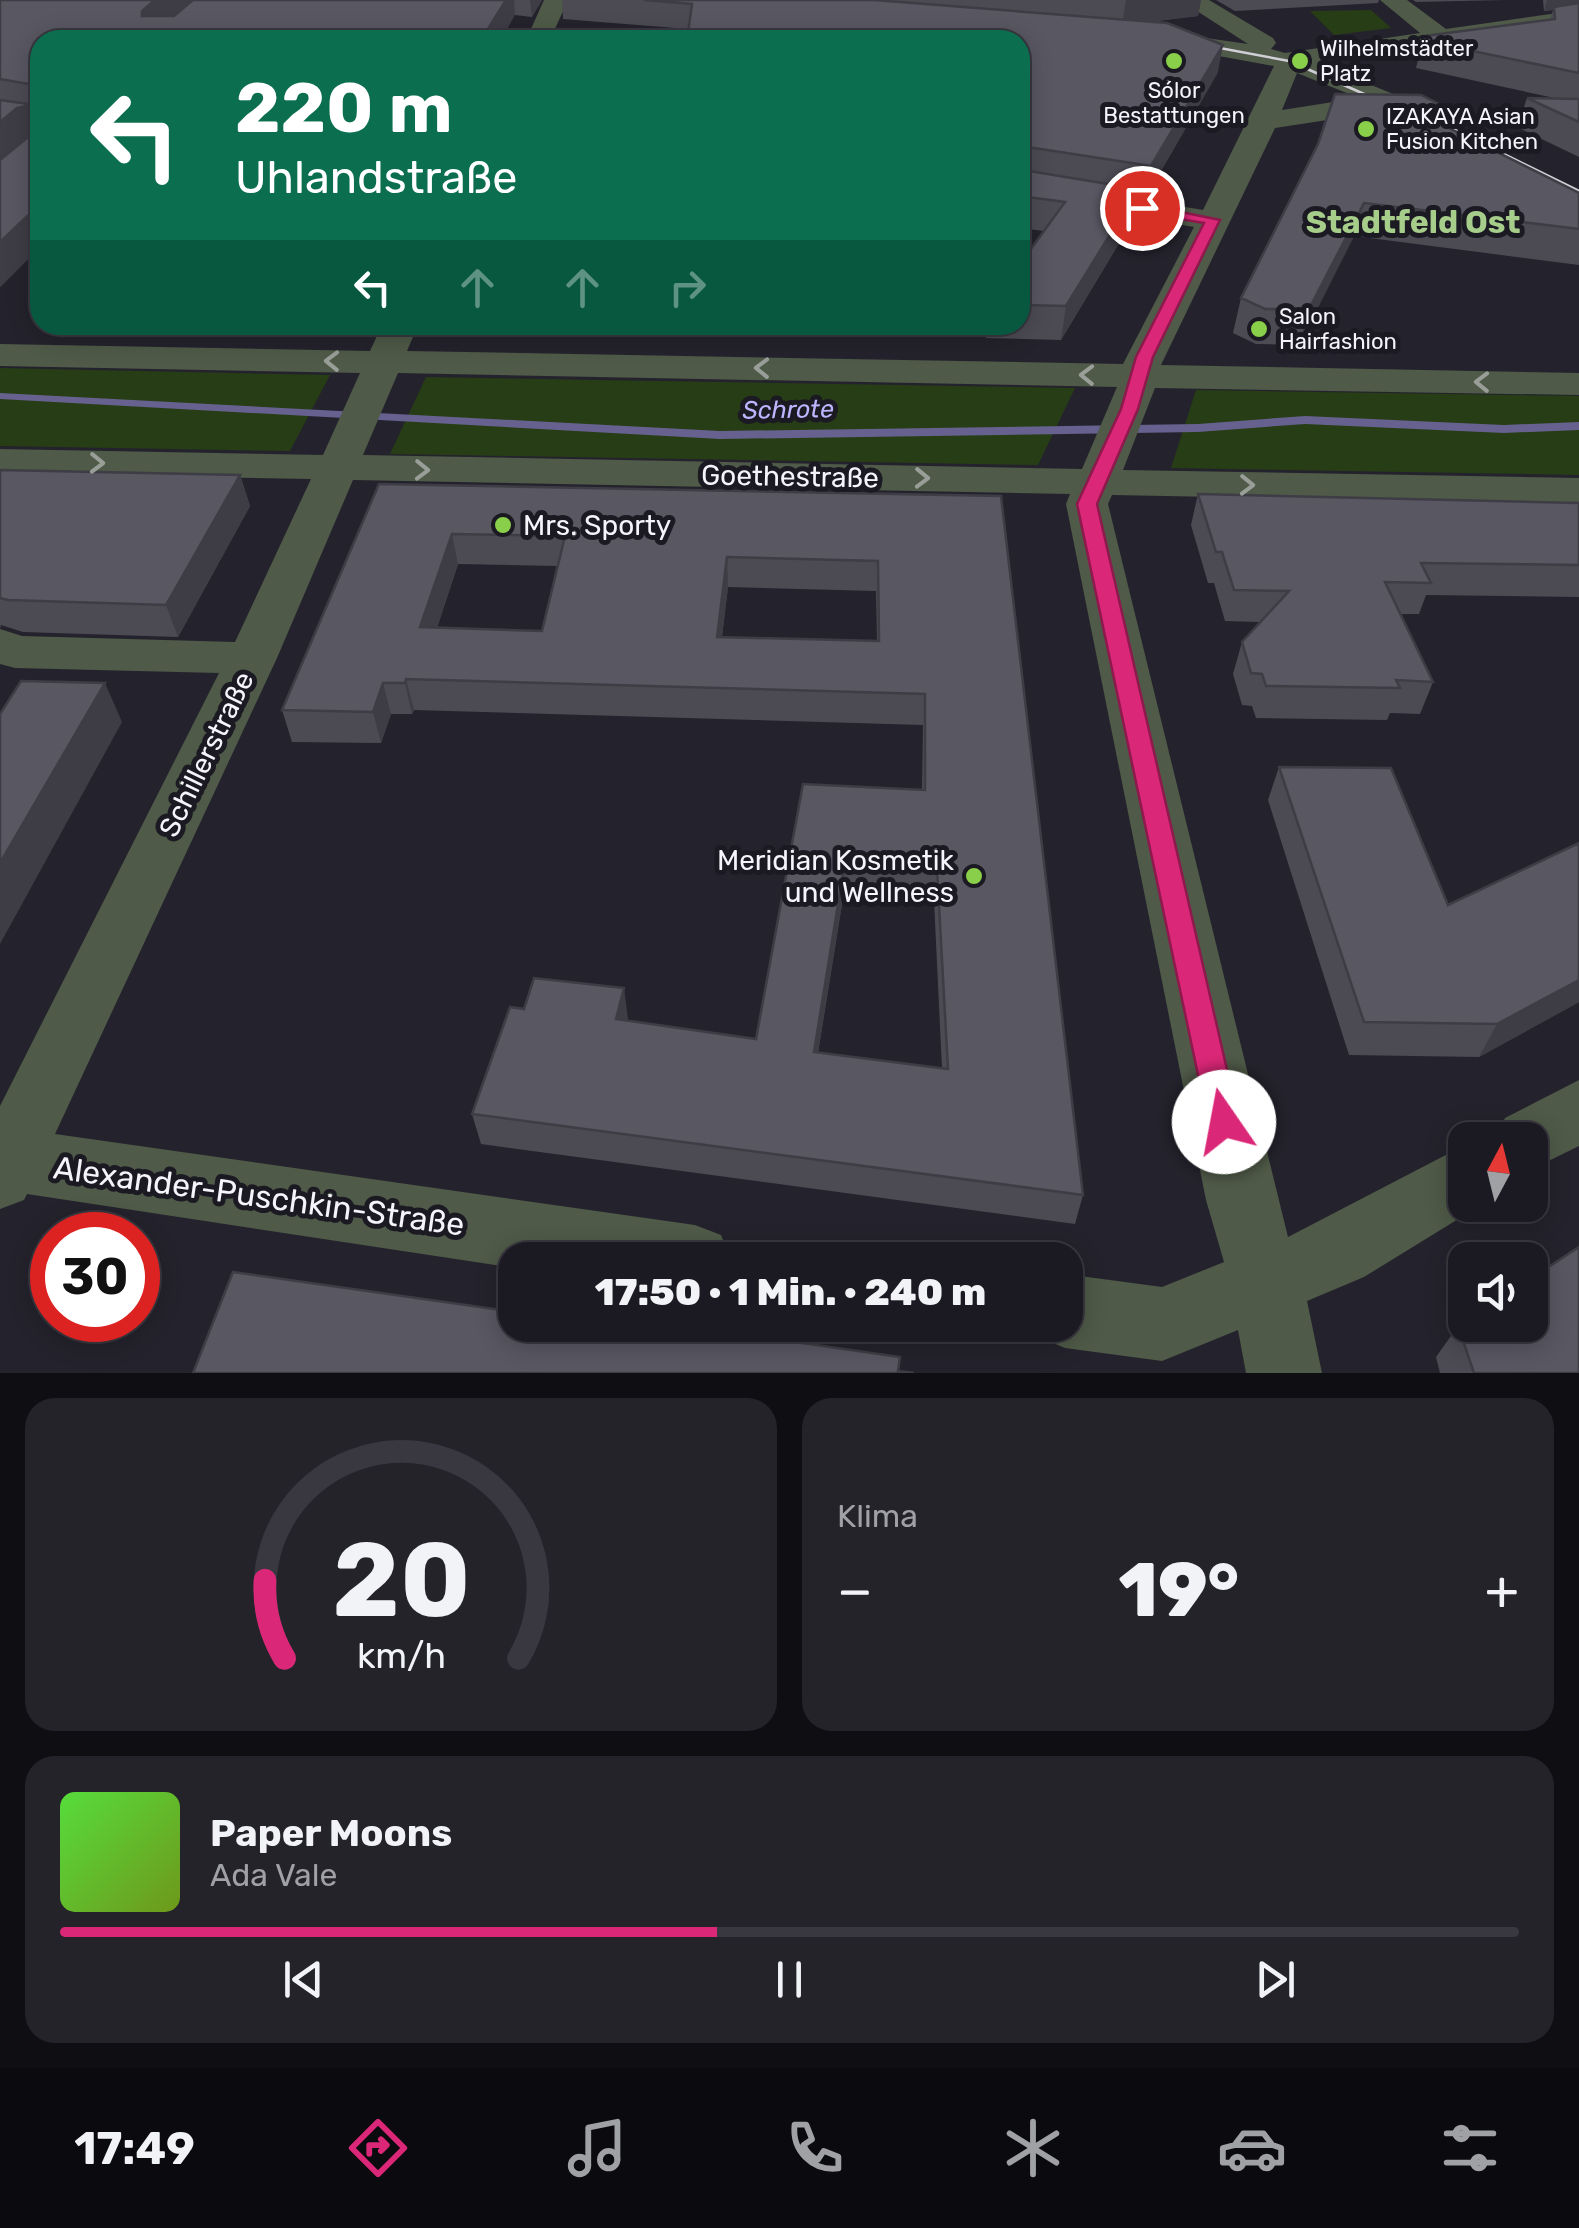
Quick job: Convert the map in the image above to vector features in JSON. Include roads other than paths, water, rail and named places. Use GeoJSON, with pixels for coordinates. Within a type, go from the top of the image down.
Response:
{"type":"FeatureCollection","features":[{"type":"Feature","properties":{"kind":"street"},"geometry":{"type":"LineString","coordinates":[[542,30],[556,0]]}},
{"type":"Feature","properties":{"kind":"street"},"geometry":{"type":"LineString","coordinates":[[1192,0],[1290,59],[1462,138]]}},
{"type":"Feature","properties":{"kind":"street"},"geometry":{"type":"LineString","coordinates":[[1392,0],[1440,36]]}},
{"type":"Feature","properties":{"kind":"street"},"geometry":{"type":"LineString","coordinates":[[1134,36],[1226,45],[1290,59],[1579,16]]}},
{"type":"Feature","properties":{"kind":"street"},"geometry":{"type":"LineString","coordinates":[[1284,1373],[1266,1280],[1240,1200],[1087,504],[1120,428],[1144,357],[1264,121],[1290,59]]}},
{"type":"Feature","properties":{"kind":"street"},"geometry":{"type":"LineString","coordinates":[[1264,121],[1389,102]]}},
{"type":"Feature","properties":{"kind":"street"},"geometry":{"type":"LineString","coordinates":[[1030,190],[1212,220]]}},
{"type":"Feature","properties":{"kind":"street","name":"Schillerstraße"},"geometry":{"type":"LineString","coordinates":[[3,1165],[252,658],[396,335]]}},
{"type":"Feature","properties":{"kind":"street","name":"Goethestraße"},"geometry":{"type":"LineString","coordinates":[[0,355],[360,414],[1120,428],[1579,384]]}},
{"type":"Feature","properties":{"kind":"street","name":"Goethestraße"},"geometry":{"type":"LineString","coordinates":[[0,461],[360,414],[1120,428],[1579,491]]}},
{"type":"Feature","properties":{"kind":"street"},"geometry":{"type":"LineString","coordinates":[[0,645],[15,652],[252,658]]}},
{"type":"Feature","properties":{"kind":"street"},"geometry":{"type":"LineString","coordinates":[[1548,1129],[1579,1110]]}},
{"type":"Feature","properties":{"kind":"street","name":"Alexander-Puschkin-Straße"},"geometry":{"type":"LineString","coordinates":[[3,1165],[565,1242]]}},
{"type":"Feature","properties":{"kind":"street"},"geometry":{"type":"LineString","coordinates":[[1083,1313],[1162,1324],[1339,1252],[1448,1188]]}},
{"type":"Feature","properties":{"kind":"waterway","name":"Schrote"},"geometry":{"type":"LineString","coordinates":[[0,396],[720,435],[1198,428],[1305,420],[1504,429],[1579,426]]}},
{"type":"Feature","properties":{"kind":"tram line"},"geometry":{"type":"LineString","coordinates":[[1193,43],[1289,61],[1396,108]]}},
{"type":"Feature","properties":{"kind":"tram line"},"geometry":{"type":"LineString","coordinates":[[1417,111],[1579,191]]}},
{"type":"Feature","properties":{"kind":"place","name":"Sólor Bestattungen"},"geometry":{"type":"Point","coordinates":[1174,61]}},
{"type":"Feature","properties":{"kind":"place","name":"Wilhelmstädter Platz"},"geometry":{"type":"Point","coordinates":[1300,61]}},
{"type":"Feature","properties":{"kind":"place","name":"IZAKAYA Asian Fusion Kitchen"},"geometry":{"type":"Point","coordinates":[1366,129]}},
{"type":"Feature","properties":{"kind":"place","name":"Salon Hairfashion"},"geometry":{"type":"Point","coordinates":[1259,329]}},
{"type":"Feature","properties":{"kind":"place","name":"Mrs. Sporty"},"geometry":{"type":"Point","coordinates":[503,525]}},
{"type":"Feature","properties":{"kind":"place","name":"Meridian Kosmetik und Wellness"},"geometry":{"type":"Point","coordinates":[974,876]}},
{"type":"Feature","properties":{"kind":"district","name":"Stadtfeld Ost"},"geometry":{"type":"Point","coordinates":[1413,222]}}]}
